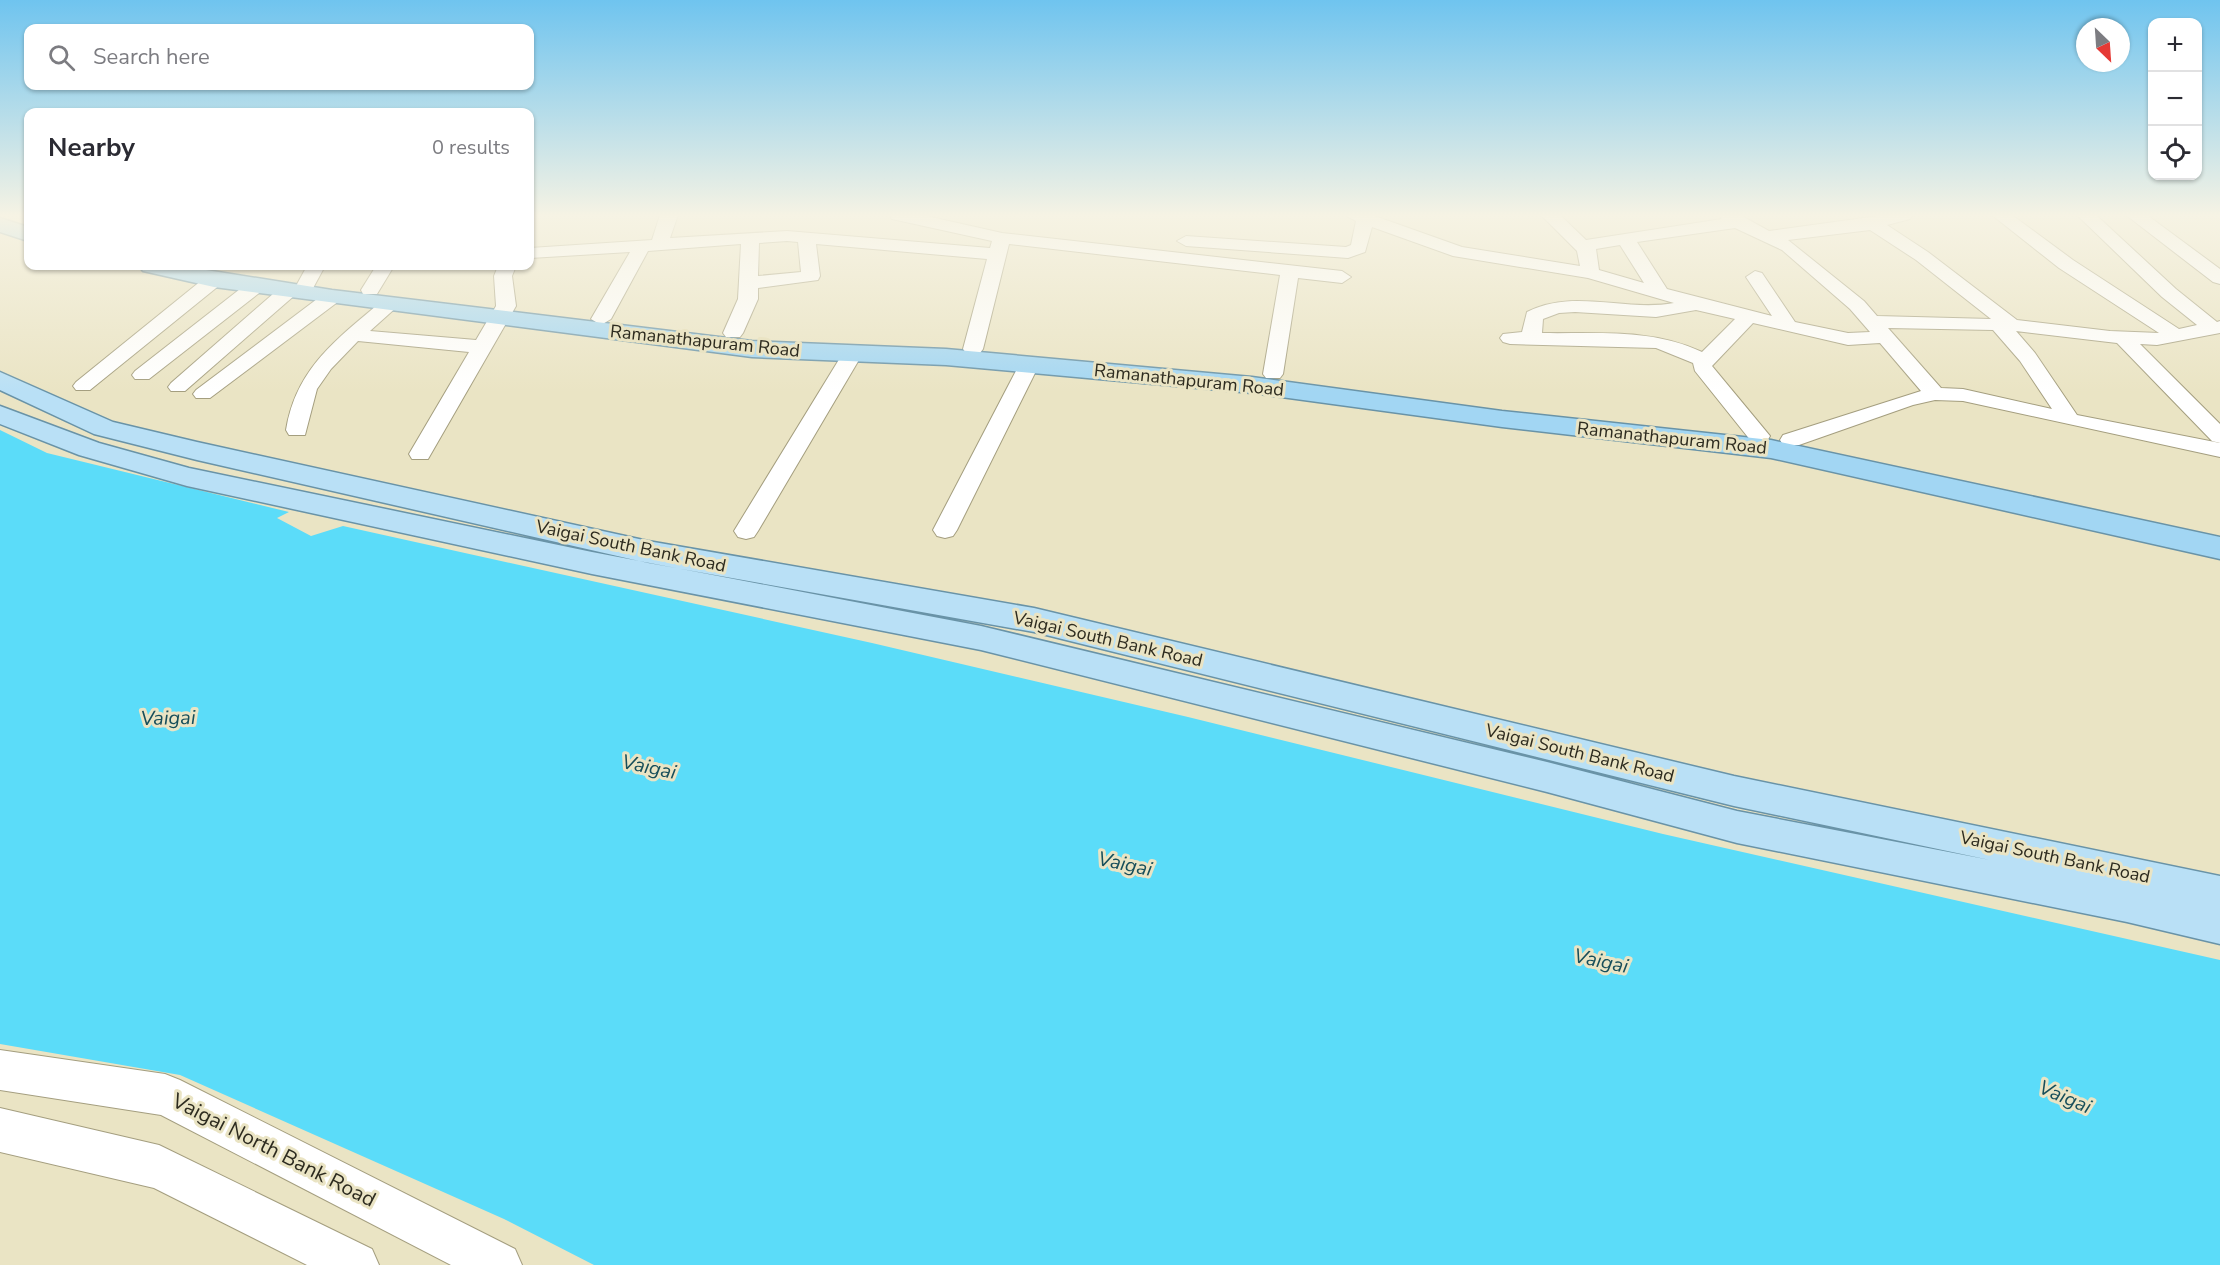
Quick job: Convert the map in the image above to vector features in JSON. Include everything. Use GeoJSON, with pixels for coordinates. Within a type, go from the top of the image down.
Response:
{"type":"FeatureCollection","features":[{"type":"Feature","properties":{"kind":"highway","name":"Ramanathapuram Road"},"geometry":{"type":"LineString","coordinates":[[187,274],[256,286],[303,281],[332,297],[379,298],[502,312],[752,349],[946,357],[1252,385],[1502,419],[1771,449],[2220,548]]}},
{"type":"Feature","properties":{"kind":"highway","name":"Ramanathapuram Road"},"geometry":{"type":"LineString","coordinates":[[250,274],[303,281],[379,298]]}},
{"type":"Feature","properties":{"kind":"highway","name":"Ramanathapuram Road"},"geometry":{"type":"LineString","coordinates":[[502,312],[601,319],[857,345],[1079,352],[1273,374],[1791,440],[2220,531]]}},
{"type":"Feature","properties":{"kind":"main road","name":"Vaigai South Bank Road"},"geometry":{"type":"LineString","coordinates":[[0,380],[104,428],[197,451],[648,552],[1034,620],[1734,791],[2220,893]]}},
{"type":"Feature","properties":{"kind":"main road","name":"Vaigai South Bank Road"},"geometry":{"type":"LineString","coordinates":[[0,414],[89,449],[187,477],[592,563],[981,638],[1547,777],[1737,827],[2127,904],[2220,926]]}},
{"type":"Feature","properties":{"kind":"street"},"geometry":{"type":"LineString","coordinates":[[297,430],[307,390],[316,375],[354,335],[379,298],[383,274]]}},
{"type":"Feature","properties":{"kind":"street"},"geometry":{"type":"LineString","coordinates":[[420,454],[502,312],[504,274]]}},
{"type":"Feature","properties":{"kind":"street"},"geometry":{"type":"LineString","coordinates":[[601,319],[631,274]]}},
{"type":"Feature","properties":{"kind":"street"},"geometry":{"type":"LineString","coordinates":[[733,333],[748,299],[750,274]]}},
{"type":"Feature","properties":{"kind":"street"},"geometry":{"type":"LineString","coordinates":[[750,283],[810,276],[810,274]]}},
{"type":"Feature","properties":{"kind":"street"},"geometry":{"type":"LineString","coordinates":[[973,349],[993,274]]}},
{"type":"Feature","properties":{"kind":"street"},"geometry":{"type":"LineString","coordinates":[[1273,374],[1289,274]]}},
{"type":"Feature","properties":{"kind":"street"},"geometry":{"type":"LineString","coordinates":[[1316,274],[1342,277]]}},
{"type":"Feature","properties":{"kind":"street"},"geometry":{"type":"LineString","coordinates":[[1593,274],[1696,304],[1848,339],[1879,330],[2005,325],[2123,338],[2177,336],[2216,327]]}},
{"type":"Feature","properties":{"kind":"street"},"geometry":{"type":"LineString","coordinates":[[1649,274],[1660,294]]}},
{"type":"Feature","properties":{"kind":"street"},"geometry":{"type":"LineString","coordinates":[[1821,274],[1857,305],[1935,394]]}},
{"type":"Feature","properties":{"kind":"street"},"geometry":{"type":"LineString","coordinates":[[1944,274],[2005,325],[2070,420]]}},
{"type":"Feature","properties":{"kind":"street"},"geometry":{"type":"LineString","coordinates":[[2081,274],[2177,336]]}},
{"type":"Feature","properties":{"kind":"street"},"geometry":{"type":"LineString","coordinates":[[2149,274],[2169,293],[2216,327]]}},
{"type":"Feature","properties":{"kind":"street"},"geometry":{"type":"LineString","coordinates":[[1755,277],[1789,327]]}},
{"type":"Feature","properties":{"kind":"street"},"geometry":{"type":"LineString","coordinates":[[83,386],[214,280]]}},
{"type":"Feature","properties":{"kind":"street"},"geometry":{"type":"LineString","coordinates":[[178,387],[303,281]]}},
{"type":"Feature","properties":{"kind":"street"},"geometry":{"type":"LineString","coordinates":[[142,375],[256,286]]}},
{"type":"Feature","properties":{"kind":"street"},"geometry":{"type":"LineString","coordinates":[[203,394],[332,297]]}},
{"type":"Feature","properties":{"kind":"street"},"geometry":{"type":"LineString","coordinates":[[1531,339],[1534,316],[1546,310],[1566,307],[1654,311],[1696,304]]}},
{"type":"Feature","properties":{"kind":"street"},"geometry":{"type":"LineString","coordinates":[[1748,317],[1704,361],[1702,367],[1704,373],[1759,436]]}},
{"type":"Feature","properties":{"kind":"street"},"geometry":{"type":"LineString","coordinates":[[354,335],[482,347]]}},
{"type":"Feature","properties":{"kind":"street"},"geometry":{"type":"LineString","coordinates":[[1510,338],[1656,342],[1675,347],[1704,361]]}},
{"type":"Feature","properties":{"kind":"street"},"geometry":{"type":"LineString","coordinates":[[2123,338],[2220,436]]}},
{"type":"Feature","properties":{"kind":"street"},"geometry":{"type":"LineString","coordinates":[[746,531],[853,353]]}},
{"type":"Feature","properties":{"kind":"street"},"geometry":{"type":"LineString","coordinates":[[945,530],[1029,365]]}},
{"type":"Feature","properties":{"kind":"street"},"geometry":{"type":"LineString","coordinates":[[1791,440],[1907,400],[1935,394],[1963,395],[2070,420],[2220,450]]}},
{"type":"Feature","properties":{"kind":"street","name":"Vaigai North Bank Road"},"geometry":{"type":"LineString","coordinates":[[0,1070],[165,1095],[499,1265]]}},
{"type":"Feature","properties":{"kind":"street"},"geometry":{"type":"LineString","coordinates":[[0,1130],[159,1167],[356,1265]]}},
{"type":"Feature","properties":{"kind":"water","name":"Vaigai"},"geometry":{"type":"Polygon","coordinates":[[[0,430],[47,453],[289,512],[277,518],[311,536],[343,526],[872,643],[1188,717],[1663,834],[2220,960],[2220,1265],[594,1265],[504,1219],[180,1075],[0,1044],[0,430]]]}}]}
